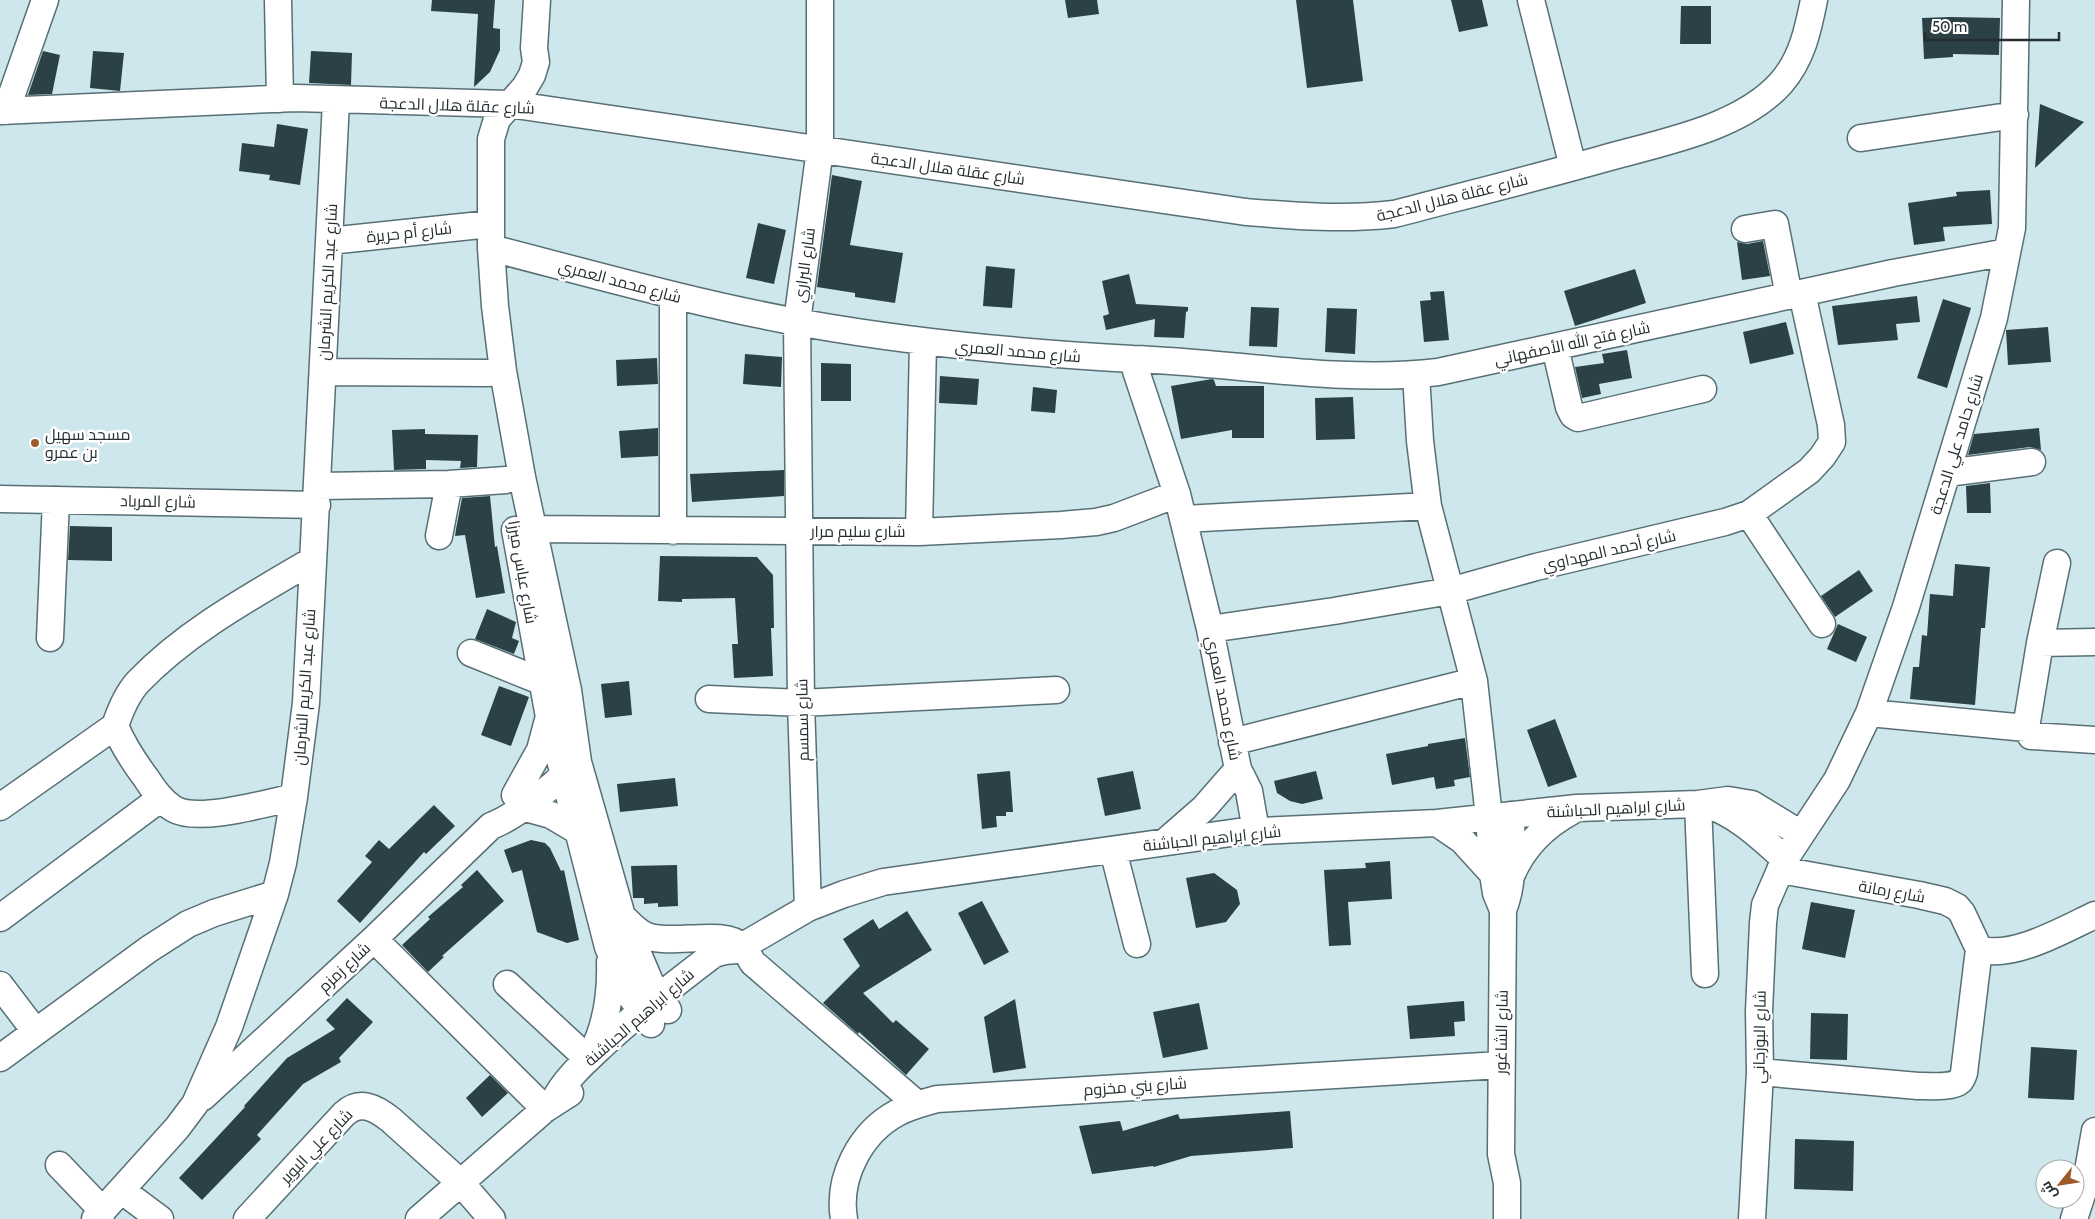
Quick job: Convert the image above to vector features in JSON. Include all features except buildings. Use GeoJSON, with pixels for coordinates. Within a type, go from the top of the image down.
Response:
{"type":"FeatureCollection","features":[{"type":"Feature","properties":{"kind":"street"},"geometry":{"type":"LineString","coordinates":[[3,111],[45,0]]}},
{"type":"Feature","properties":{"kind":"street"},"geometry":{"type":"LineString","coordinates":[[278,0],[288,98]]}},
{"type":"Feature","properties":{"kind":"street"},"geometry":{"type":"LineString","coordinates":[[288,98],[294,0]]}},
{"type":"Feature","properties":{"kind":"street","name":"شارع عباس ميرزا"},"geometry":{"type":"LineString","coordinates":[[537,0],[534,48],[536,62],[532,75],[525,87],[499,104],[491,139],[485,232],[495,306],[496,372],[506,480],[549,717],[570,765],[622,916],[650,982],[655,1011]]}},
{"type":"Feature","properties":{"kind":"street","name":"شارع البراري"},"geometry":{"type":"LineString","coordinates":[[800,531],[796,322],[820,149],[820,0]]}},
{"type":"Feature","properties":{"kind":"street"},"geometry":{"type":"LineString","coordinates":[[1531,0],[1572,167]]}},
{"type":"Feature","properties":{"kind":"street","name":"شارع عقلة هلال الدعجة"},"geometry":{"type":"LineString","coordinates":[[3,111],[288,98],[336,101],[499,104],[1237,210],[1305,217],[1368,217],[1394,214],[1572,167],[1700,132],[1729,120],[1752,106],[1781,83],[1799,55],[1807,36],[1814,0]]}},
{"type":"Feature","properties":{"kind":"street","name":"شارع حامد علي الدعجة"},"geometry":{"type":"LineString","coordinates":[[1782,864],[1837,780],[1869,713],[1906,607],[1994,318],[2012,228],[2016,114],[2016,0]]}},
{"type":"Feature","properties":{"kind":"street","name":"شارع عبد الكريم الشرمان"},"geometry":{"type":"LineString","coordinates":[[99,1215],[177,1128],[195,1104],[229,1027],[275,894],[282,863],[294,797],[306,703],[336,101]]}},
{"type":"Feature","properties":{"kind":"street"},"geometry":{"type":"LineString","coordinates":[[1861,138],[2016,114]]}},
{"type":"Feature","properties":{"kind":"street","name":"شارع أحمد المهداوي"},"geometry":{"type":"LineString","coordinates":[[1210,629],[1334,611],[1450,591],[1536,567],[1725,522],[1749,514],[1809,471],[1832,442],[1831,425],[1796,294],[1774,224],[1745,229]]}},
{"type":"Feature","properties":{"kind":"street","name":"شارع أم حريرة"},"geometry":{"type":"LineString","coordinates":[[329,241],[485,232]]}},
{"type":"Feature","properties":{"kind":"street","name":"شارع محمد العمري"},"geometry":{"type":"LineString","coordinates":[[485,232],[673,296],[796,322],[923,342],[1019,353],[1132,359],[1184,519],[1210,629],[1238,769],[1234,789],[1247,832]]}},
{"type":"Feature","properties":{"kind":"street","name":"شارع فتح الله الأصفهاني"},"geometry":{"type":"LineString","coordinates":[[1132,359],[1184,361],[1296,371],[1374,375],[1416,374],[1465,367],[1893,273],[2007,252]]}},
{"type":"Feature","properties":{"kind":"street"},"geometry":{"type":"LineString","coordinates":[[673,296],[673,531]]}},
{"type":"Feature","properties":{"kind":"street"},"geometry":{"type":"LineString","coordinates":[[919,532],[923,342]]}},
{"type":"Feature","properties":{"kind":"street"},"geometry":{"type":"LineString","coordinates":[[1555,347],[1568,407],[1573,416],[1578,418],[1703,389]]}},
{"type":"Feature","properties":{"kind":"street"},"geometry":{"type":"LineString","coordinates":[[323,372],[496,372]]}},
{"type":"Feature","properties":{"kind":"street","name":"شارع عباس ميرزا"},"geometry":{"type":"LineString","coordinates":[[496,372],[568,690],[570,765],[578,831],[608,947],[627,992],[655,1011]]}},
{"type":"Feature","properties":{"kind":"street","name":"شارع الشاغور"},"geometry":{"type":"LineString","coordinates":[[1416,374],[1420,441],[1428,506],[1474,681],[1500,816],[1502,876],[1508,894],[1502,910],[1500,1065],[1501,1154],[1506,1183],[1507,1219]]}},
{"type":"Feature","properties":{"kind":"street"},"geometry":{"type":"LineString","coordinates":[[1947,472],[2032,462]]}},
{"type":"Feature","properties":{"kind":"street","name":"شارع المرباد"},"geometry":{"type":"LineString","coordinates":[[0,499],[56,500],[317,495],[506,480]]}},
{"type":"Feature","properties":{"kind":"street"},"geometry":{"type":"LineString","coordinates":[[439,536],[449,484]]}},
{"type":"Feature","properties":{"kind":"street","name":"شارع سليم مرار"},"geometry":{"type":"LineString","coordinates":[[533,529],[608,528],[673,531],[919,532],[1096,522],[1114,518],[1177,494]]}},
{"type":"Feature","properties":{"kind":"street"},"geometry":{"type":"LineString","coordinates":[[50,638],[56,500]]}},
{"type":"Feature","properties":{"kind":"street"},"geometry":{"type":"LineString","coordinates":[[1184,519],[1428,506]]}},
{"type":"Feature","properties":{"kind":"street"},"geometry":{"type":"LineString","coordinates":[[1749,514],[1822,624]]}},
{"type":"Feature","properties":{"kind":"street","name":"شارع سمسم"},"geometry":{"type":"LineString","coordinates":[[800,531],[801,703],[808,908]]}},
{"type":"Feature","properties":{"kind":"street"},"geometry":{"type":"LineString","coordinates":[[0,807],[115,726],[125,702],[137,683],[180,644],[214,620],[313,560]]}},
{"type":"Feature","properties":{"kind":"street"},"geometry":{"type":"LineString","coordinates":[[2056,563],[2026,728],[2031,736],[2095,740]]}},
{"type":"Feature","properties":{"kind":"street"},"geometry":{"type":"LineString","coordinates":[[2040,643],[2095,642]]}},
{"type":"Feature","properties":{"kind":"street"},"geometry":{"type":"LineString","coordinates":[[471,653],[543,682]]}},
{"type":"Feature","properties":{"kind":"street"},"geometry":{"type":"LineString","coordinates":[[1232,742],[1474,681]]}},
{"type":"Feature","properties":{"kind":"street"},"geometry":{"type":"LineString","coordinates":[[709,699],[801,703],[1056,690]]}},
{"type":"Feature","properties":{"kind":"street"},"geometry":{"type":"LineString","coordinates":[[1869,713],[2026,728]]}},
{"type":"Feature","properties":{"kind":"street"},"geometry":{"type":"LineString","coordinates":[[549,717],[540,750],[519,801],[551,815],[578,831]]}},
{"type":"Feature","properties":{"kind":"street"},"geometry":{"type":"LineString","coordinates":[[115,726],[121,742],[160,798],[175,810],[188,814],[207,814],[294,797]]}},
{"type":"Feature","properties":{"kind":"street","name":"شارع زمزم"},"geometry":{"type":"LineString","coordinates":[[195,1104],[374,939],[519,801],[544,774],[570,765]]}},
{"type":"Feature","properties":{"kind":"street"},"geometry":{"type":"LineString","coordinates":[[1165,842],[1204,808],[1238,769]]}},
{"type":"Feature","properties":{"kind":"street"},"geometry":{"type":"LineString","coordinates":[[0,918],[160,798]]}},
{"type":"Feature","properties":{"kind":"street","name":"شارع ابراهيم الحباشنة"},"geometry":{"type":"LineString","coordinates":[[419,1219],[549,1105],[570,1092],[714,954],[725,950],[739,949],[808,908],[883,882],[1247,832],[1437,823],[1577,808],[1702,804],[1728,800],[1752,804],[1801,834]]}},
{"type":"Feature","properties":{"kind":"street"},"geometry":{"type":"LineString","coordinates":[[1702,804],[1705,974]]}},
{"type":"Feature","properties":{"kind":"street","name":"شارع ابراهيم الحباشنة"},"geometry":{"type":"LineString","coordinates":[[1702,804],[1724,811],[1742,822],[1782,864]]}},
{"type":"Feature","properties":{"kind":"street"},"geometry":{"type":"LineString","coordinates":[[1437,823],[1462,840],[1502,876],[1540,833],[1558,819],[1577,808]]}},
{"type":"Feature","properties":{"kind":"street"},"geometry":{"type":"LineString","coordinates":[[1113,850],[1137,944]]}},
{"type":"Feature","properties":{"kind":"street","name":"شارع رمانة"},"geometry":{"type":"LineString","coordinates":[[1782,864],[1945,901],[1957,907],[1962,913],[1979,949]]}},
{"type":"Feature","properties":{"kind":"street","name":"شارع البوزجاني"},"geometry":{"type":"LineString","coordinates":[[1752,1219],[1760,1072],[1759,1011],[1763,924],[1768,896],[1782,864]]}},
{"type":"Feature","properties":{"kind":"street"},"geometry":{"type":"LineString","coordinates":[[0,1058],[149,949],[188,924],[214,913],[275,894]]}},
{"type":"Feature","properties":{"kind":"street"},"geometry":{"type":"LineString","coordinates":[[1760,1072],[1918,1086],[1943,1086],[1956,1083],[1960,1081],[1964,1073],[1979,949],[1995,952],[2015,949],[2095,915]]}},
{"type":"Feature","properties":{"kind":"street"},"geometry":{"type":"LineString","coordinates":[[622,916],[647,936],[663,940],[712,938],[728,941],[917,1104]]}},
{"type":"Feature","properties":{"kind":"street"},"geometry":{"type":"LineString","coordinates":[[374,939],[549,1105]]}},
{"type":"Feature","properties":{"kind":"street"},"geometry":{"type":"LineString","coordinates":[[507,984],[589,1058],[603,1027],[608,1003],[611,979],[608,947]]}},
{"type":"Feature","properties":{"kind":"street"},"geometry":{"type":"LineString","coordinates":[[0,985],[35,1031]]}},
{"type":"Feature","properties":{"kind":"street","name":"شارع ابراهيم الحباشنة"},"geometry":{"type":"LineString","coordinates":[[549,1105],[563,1085],[589,1058],[655,1011]]}},
{"type":"Feature","properties":{"kind":"street","name":"شارع بني مخزوم"},"geometry":{"type":"LineString","coordinates":[[844,1219],[843,1193],[848,1169],[860,1148],[876,1129],[895,1114],[917,1104],[957,1098],[1500,1065]]}},
{"type":"Feature","properties":{"kind":"street","name":"شارع علي البوير"},"geometry":{"type":"LineString","coordinates":[[247,1219],[344,1114],[350,1108],[360,1105],[379,1110],[461,1182],[492,1219]]}},
{"type":"Feature","properties":{"kind":"street"},"geometry":{"type":"LineString","coordinates":[[2074,1219],[2090,1183],[2095,1131]]}},
{"type":"Feature","properties":{"kind":"street","name":"شارع الشاغور"},"geometry":{"type":"LineString","coordinates":[[1491,1219],[1491,1181],[1501,1154]]}},
{"type":"Feature","properties":{"kind":"street"},"geometry":{"type":"LineString","coordinates":[[59,1165],[99,1215]]}},
{"type":"Feature","properties":{"kind":"street"},"geometry":{"type":"LineString","coordinates":[[121,1190],[160,1219]]}},
{"type":"Feature","properties":{"kind":"place","name":"مسجد سهيل بن عمرو"},"geometry":{"type":"Point","coordinates":[35,443]}}]}
